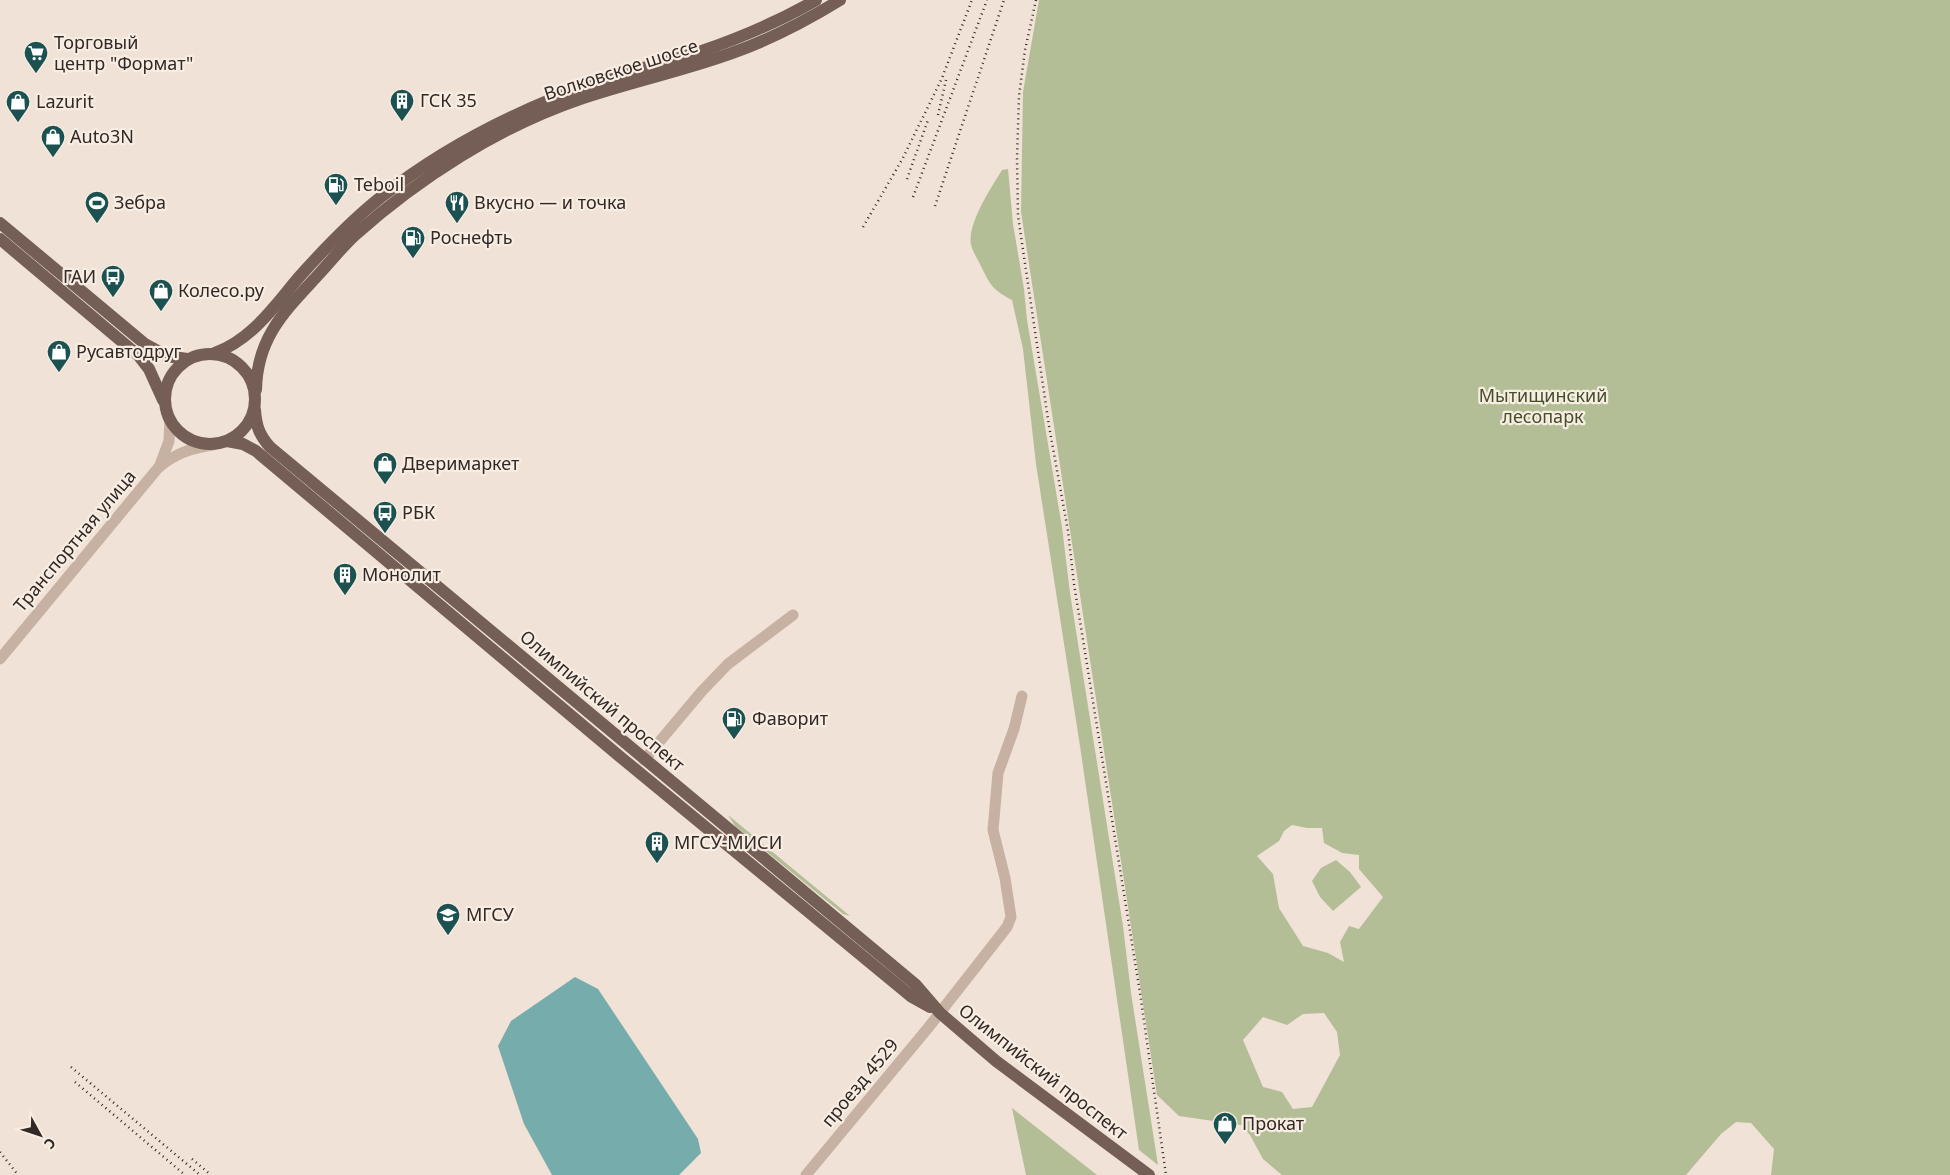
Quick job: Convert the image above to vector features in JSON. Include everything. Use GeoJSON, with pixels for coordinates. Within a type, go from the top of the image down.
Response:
{"type":"FeatureCollection","features":[{"type":"Feature","properties":{"kind":"main road","name":"Волковское шоссе"},"geometry":{"type":"LineString","coordinates":[[215,353],[236,344],[254,329],[320,255],[367,208],[458,144],[511,116],[550,99],[599,81],[702,51],[735,39],[776,22],[816,0]]}},
{"type":"Feature","properties":{"kind":"main road","name":"Волковское шоссе"},"geometry":{"type":"LineString","coordinates":[[256,390],[258,365],[266,341],[274,326],[298,298],[354,237],[398,200],[450,164],[521,124],[554,109],[580,99],[732,53],[774,36],[840,0]]}},
{"type":"Feature","properties":{"kind":"main road"},"geometry":{"type":"LineString","coordinates":[[0,224],[145,344],[168,356],[187,360]]}},
{"type":"Feature","properties":{"kind":"main road"},"geometry":{"type":"LineString","coordinates":[[0,239],[140,356],[149,369],[170,419],[187,436],[199,443],[213,445],[227,441],[245,428],[255,410],[256,390],[249,375],[239,364],[215,353],[202,354],[187,360],[170,377],[165,391],[164,402]]}},
{"type":"Feature","properties":{"kind":"main road","name":"Олимпийский проспект"},"geometry":{"type":"LineString","coordinates":[[255,410],[257,429],[263,440],[270,447],[915,984],[940,1014]]}},
{"type":"Feature","properties":{"kind":"main road","name":"Олимпийский проспект"},"geometry":{"type":"LineString","coordinates":[[227,441],[243,444],[256,451],[632,766],[912,997],[940,1014],[1027,1086],[1149,1175]]}},
{"type":"Feature","properties":{"kind":"street","name":"Транспортная улица"},"geometry":{"type":"LineString","coordinates":[[158,468],[169,441],[170,419]]}},
{"type":"Feature","properties":{"kind":"street","name":"Транспортная улица"},"geometry":{"type":"LineString","coordinates":[[0,659],[158,468],[184,451],[213,445]]}},
{"type":"Feature","properties":{"kind":"street"},"geometry":{"type":"LineString","coordinates":[[644,760],[702,691],[728,664],[793,615]]}},
{"type":"Feature","properties":{"kind":"street","name":"проезд 4529"},"geometry":{"type":"LineString","coordinates":[[806,1175],[940,1014],[1007,927],[1011,916],[994,830],[998,773],[1014,729],[1022,696]]}},
{"type":"Feature","properties":{"kind":"green space","name":"Мытищинский лесопарк"},"geometry":{"type":"Polygon","coordinates":[[[1039,0],[1950,0],[1950,1175],[1771,1175],[1774,1149],[1751,1123],[1736,1122],[1721,1134],[1686,1175],[1282,1175],[1263,1159],[1250,1135],[1241,1125],[1179,1116],[1157,1095],[1021,212],[1023,92],[1039,0]],[[1292,825],[1284,831],[1279,841],[1257,856],[1273,874],[1279,908],[1303,946],[1328,953],[1344,962],[1340,942],[1349,926],[1359,929],[1383,897],[1359,869],[1359,855],[1342,853],[1324,843],[1322,828],[1292,825]],[[1324,1013],[1303,1014],[1287,1025],[1263,1017],[1243,1040],[1263,1087],[1282,1092],[1293,1109],[1312,1107],[1340,1055],[1337,1032],[1324,1013]]]}},
{"type":"Feature","properties":{"kind":"green space"},"geometry":{"type":"Polygon","coordinates":[[[1008,169],[1013,224],[1024,289],[1027,320],[1062,527],[1070,593],[1123,926],[1131,993],[1158,1165],[1139,1150],[1080,746],[1036,464],[1023,349],[1012,300],[996,290],[990,282],[971,245],[973,227],[981,206],[1002,170],[1008,169]]]}},
{"type":"Feature","properties":{"kind":"green space"},"geometry":{"type":"Polygon","coordinates":[[[728,815],[850,916],[843,914],[735,826],[728,815]]]}},
{"type":"Feature","properties":{"kind":"green space"},"geometry":{"type":"Polygon","coordinates":[[[1336,860],[1350,872],[1361,887],[1333,911],[1320,897],[1312,881],[1321,868],[1336,860]]]}},
{"type":"Feature","properties":{"kind":"green space"},"geometry":{"type":"Polygon","coordinates":[[[1012,1108],[1097,1175],[1026,1175],[1012,1108]]]}},
{"type":"Feature","properties":{"kind":"water"},"geometry":{"type":"Polygon","coordinates":[[[575,977],[598,989],[698,1139],[701,1153],[679,1175],[552,1175],[524,1124],[498,1046],[511,1021],[575,977]]]}},
{"type":"Feature","properties":{"kind":"railway"},"geometry":{"type":"LineString","coordinates":[[863,227],[903,158],[942,78],[972,0]]}},
{"type":"Feature","properties":{"kind":"railway"},"geometry":{"type":"LineString","coordinates":[[913,197],[987,0]]}},
{"type":"Feature","properties":{"kind":"railway"},"geometry":{"type":"LineString","coordinates":[[935,206],[1004,0]]}},
{"type":"Feature","properties":{"kind":"railway"},"geometry":{"type":"LineString","coordinates":[[1036,0],[1025,50],[1019,96],[1018,216],[1049,426],[1068,531],[1074,584],[1140,993],[1166,1175]]}},
{"type":"Feature","properties":{"kind":"railway"},"geometry":{"type":"LineString","coordinates":[[938,115],[946,80]]}},
{"type":"Feature","properties":{"kind":"railway"},"geometry":{"type":"LineString","coordinates":[[907,179],[928,120]]}},
{"type":"Feature","properties":{"kind":"railway"},"geometry":{"type":"LineString","coordinates":[[71,1067],[200,1175]]}},
{"type":"Feature","properties":{"kind":"railway"},"geometry":{"type":"LineString","coordinates":[[75,1082],[185,1175]]}},
{"type":"Feature","properties":{"kind":"railway"},"geometry":{"type":"LineString","coordinates":[[0,1152],[18,1175]]}},
{"type":"Feature","properties":{"kind":"railway"},"geometry":{"type":"LineString","coordinates":[[192,1159],[211,1175]]}},
{"type":"Feature","properties":{"kind":"place","name":"Торговый центр \"Формат\""},"geometry":{"type":"Point","coordinates":[36,74]}},
{"type":"Feature","properties":{"kind":"place","name":"ГСК 35"},"geometry":{"type":"Point","coordinates":[402,122]}},
{"type":"Feature","properties":{"kind":"place","name":"Lazurit"},"geometry":{"type":"Point","coordinates":[18,123]}},
{"type":"Feature","properties":{"kind":"place","name":"Auto3N"},"geometry":{"type":"Point","coordinates":[53,158]}},
{"type":"Feature","properties":{"kind":"place","name":"Teboil"},"geometry":{"type":"Point","coordinates":[336,206]}},
{"type":"Feature","properties":{"kind":"place","name":"Зебра"},"geometry":{"type":"Point","coordinates":[97,224]}},
{"type":"Feature","properties":{"kind":"place","name":"Вкусно — и точка"},"geometry":{"type":"Point","coordinates":[457,224]}},
{"type":"Feature","properties":{"kind":"place","name":"Роснефть"},"geometry":{"type":"Point","coordinates":[413,259]}},
{"type":"Feature","properties":{"kind":"place","name":"ГАИ"},"geometry":{"type":"Point","coordinates":[113,298]}},
{"type":"Feature","properties":{"kind":"place","name":"Колесо.ру"},"geometry":{"type":"Point","coordinates":[161,312]}},
{"type":"Feature","properties":{"kind":"place","name":"Русавтодруг"},"geometry":{"type":"Point","coordinates":[59,373]}},
{"type":"Feature","properties":{"kind":"place","name":"Дверимаркет"},"geometry":{"type":"Point","coordinates":[385,485]}},
{"type":"Feature","properties":{"kind":"place","name":"РБК"},"geometry":{"type":"Point","coordinates":[385,534]}},
{"type":"Feature","properties":{"kind":"place","name":"Монолит"},"geometry":{"type":"Point","coordinates":[345,596]}},
{"type":"Feature","properties":{"kind":"place","name":"Фаворит"},"geometry":{"type":"Point","coordinates":[734,740]}},
{"type":"Feature","properties":{"kind":"place","name":"МГСУ-МИСИ"},"geometry":{"type":"Point","coordinates":[657,864]}},
{"type":"Feature","properties":{"kind":"place","name":"МГСУ"},"geometry":{"type":"Point","coordinates":[448,936]}},
{"type":"Feature","properties":{"kind":"place","name":"Прокат"},"geometry":{"type":"Point","coordinates":[1225,1145]}}]}
